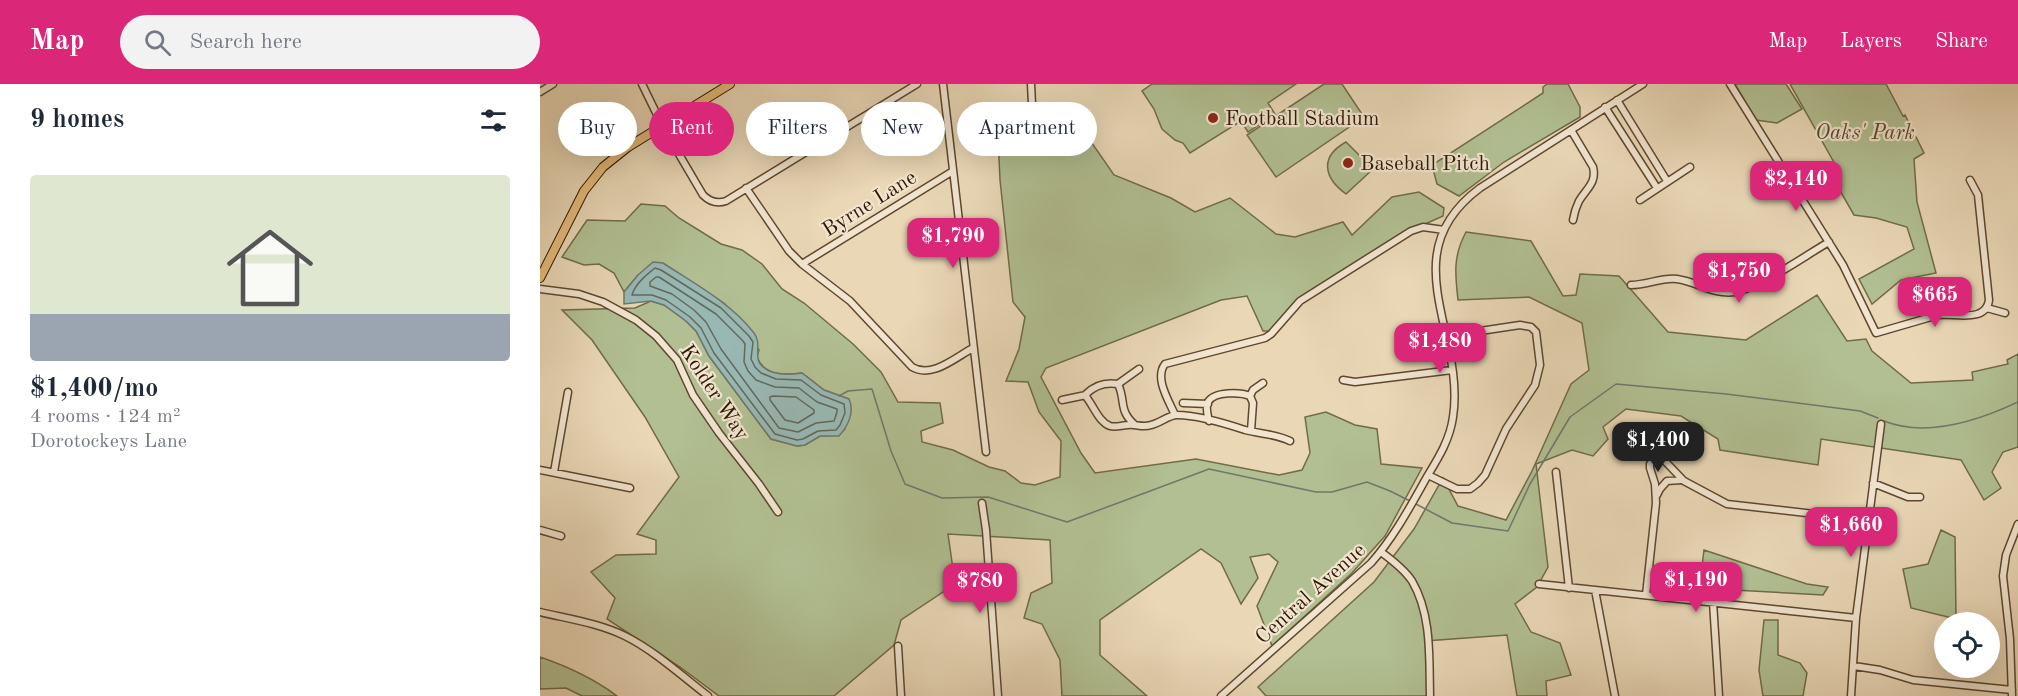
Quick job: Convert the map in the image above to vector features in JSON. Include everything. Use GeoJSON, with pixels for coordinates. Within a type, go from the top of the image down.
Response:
{"type":"FeatureCollection","features":[{"type":"Feature","properties":{"kind":"main road"},"geometry":{"type":"LineString","coordinates":[[702,102],[730,84]]}},
{"type":"Feature","properties":{"kind":"main road"},"geometry":{"type":"LineString","coordinates":[[540,278],[593,177],[615,156],[649,135]]}},
{"type":"Feature","properties":{"kind":"street"},"geometry":{"type":"LineString","coordinates":[[540,92],[553,84]]}},
{"type":"Feature","properties":{"kind":"street"},"geometry":{"type":"LineString","coordinates":[[642,84],[651,102]]}},
{"type":"Feature","properties":{"kind":"street"},"geometry":{"type":"LineString","coordinates":[[680,156],[706,199],[716,203],[721,202],[917,84]]}},
{"type":"Feature","properties":{"kind":"street"},"geometry":{"type":"LineString","coordinates":[[943,84],[986,452]]}},
{"type":"Feature","properties":{"kind":"street"},"geometry":{"type":"LineString","coordinates":[[1031,84],[1032,102]]}},
{"type":"Feature","properties":{"kind":"street","name":"Central Avenue"},"geometry":{"type":"LineString","coordinates":[[1221,696],[1381,552],[1411,507],[1444,448],[1453,419],[1454,388],[1447,336],[1435,280],[1436,254],[1444,230],[1460,204],[1644,84]]}},
{"type":"Feature","properties":{"kind":"street"},"geometry":{"type":"LineString","coordinates":[[1730,84],[1843,265],[1876,333],[1938,315],[1976,315],[1986,309],[1989,300],[1978,195],[1970,180]]}},
{"type":"Feature","properties":{"kind":"street"},"geometry":{"type":"LineString","coordinates":[[1617,100],[1667,181]]}},
{"type":"Feature","properties":{"kind":"street"},"geometry":{"type":"LineString","coordinates":[[1605,108],[1658,188]]}},
{"type":"Feature","properties":{"kind":"street"},"geometry":{"type":"LineString","coordinates":[[1616,124],[1627,117]]}},
{"type":"Feature","properties":{"kind":"street"},"geometry":{"type":"LineString","coordinates":[[1571,130],[1595,173],[1590,187],[1579,201],[1573,220]]}},
{"type":"Feature","properties":{"kind":"street"},"geometry":{"type":"LineString","coordinates":[[1635,154],[1646,147]]}},
{"type":"Feature","properties":{"kind":"street"},"geometry":{"type":"LineString","coordinates":[[1640,200],[1690,167]]}},
{"type":"Feature","properties":{"kind":"street","name":"Byrne Lane"},"geometry":{"type":"LineString","coordinates":[[802,264],[953,171]]}},
{"type":"Feature","properties":{"kind":"street"},"geometry":{"type":"LineString","coordinates":[[746,188],[789,251],[802,264],[850,301],[912,367],[929,372],[973,348]]}},
{"type":"Feature","properties":{"kind":"street"},"geometry":{"type":"LineString","coordinates":[[1175,415],[1161,377],[1161,370],[1165,364],[1265,338],[1300,301],[1411,231],[1423,227],[1444,230]]}},
{"type":"Feature","properties":{"kind":"street"},"geometry":{"type":"LineString","coordinates":[[1631,285],[1677,279],[1716,292],[1737,292],[1755,285],[1829,242]]}},
{"type":"Feature","properties":{"kind":"street","name":"Kolder Way"},"geometry":{"type":"LineString","coordinates":[[540,289],[579,294],[603,302],[636,320],[657,336],[677,360],[693,395],[712,423],[778,512]]}},
{"type":"Feature","properties":{"kind":"street"},"geometry":{"type":"LineString","coordinates":[[1986,309],[2005,313]]}},
{"type":"Feature","properties":{"kind":"street"},"geometry":{"type":"LineString","coordinates":[[1428,475],[1457,489],[1470,489],[1478,483],[1485,475],[1506,429],[1535,384],[1540,365],[1536,332],[1531,327],[1520,325],[1447,336]]}},
{"type":"Feature","properties":{"kind":"street"},"geometry":{"type":"LineString","coordinates":[[1062,400],[1086,396],[1092,388],[1110,383],[1118,384],[1139,369]]}},
{"type":"Feature","properties":{"kind":"street"},"geometry":{"type":"LineString","coordinates":[[1343,380],[1355,382],[1452,370]]}},
{"type":"Feature","properties":{"kind":"street"},"geometry":{"type":"LineString","coordinates":[[1250,396],[1253,390],[1263,383]]}},
{"type":"Feature","properties":{"kind":"street"},"geometry":{"type":"LineString","coordinates":[[1118,384],[1122,407],[1135,425]]}},
{"type":"Feature","properties":{"kind":"street"},"geometry":{"type":"LineString","coordinates":[[554,472],[568,392]]}},
{"type":"Feature","properties":{"kind":"street"},"geometry":{"type":"LineString","coordinates":[[1209,421],[1208,404],[1212,398],[1222,394],[1242,393],[1250,396],[1253,403],[1251,431]]}},
{"type":"Feature","properties":{"kind":"street"},"geometry":{"type":"LineString","coordinates":[[1086,396],[1101,420],[1108,426],[1152,425],[1175,415],[1230,424],[1251,431],[1279,436],[1290,441]]}},
{"type":"Feature","properties":{"kind":"street"},"geometry":{"type":"LineString","coordinates":[[1183,403],[1208,404]]}},
{"type":"Feature","properties":{"kind":"street"},"geometry":{"type":"LineString","coordinates":[[1851,696],[1856,618],[1881,424]]}},
{"type":"Feature","properties":{"kind":"street"},"geometry":{"type":"LineString","coordinates":[[1656,503],[1650,468],[1654,459],[1658,458],[1665,460],[1684,481],[1727,504],[1867,520]]}},
{"type":"Feature","properties":{"kind":"street"},"geometry":{"type":"LineString","coordinates":[[540,470],[630,488]]}},
{"type":"Feature","properties":{"kind":"street"},"geometry":{"type":"LineString","coordinates":[[1556,472],[1569,588]]}},
{"type":"Feature","properties":{"kind":"street"},"geometry":{"type":"LineString","coordinates":[[1646,594],[1656,503],[1660,489],[1663,484],[1672,479],[1684,481]]}},
{"type":"Feature","properties":{"kind":"street"},"geometry":{"type":"LineString","coordinates":[[1873,483],[1908,496],[1920,497]]}},
{"type":"Feature","properties":{"kind":"street"},"geometry":{"type":"LineString","coordinates":[[982,503],[998,696]]}},
{"type":"Feature","properties":{"kind":"street"},"geometry":{"type":"LineString","coordinates":[[1854,666],[1870,667],[1913,680],[2012,693],[2010,639],[2003,576],[2006,555],[2018,524]]}},
{"type":"Feature","properties":{"kind":"street"},"geometry":{"type":"LineString","coordinates":[[540,530],[561,536]]}},
{"type":"Feature","properties":{"kind":"street"},"geometry":{"type":"LineString","coordinates":[[1381,552],[1406,573],[1421,600],[1428,635],[1430,696]]}},
{"type":"Feature","properties":{"kind":"street"},"geometry":{"type":"LineString","coordinates":[[1539,584],[1856,618]]}},
{"type":"Feature","properties":{"kind":"street"},"geometry":{"type":"LineString","coordinates":[[1595,590],[1615,696]]}},
{"type":"Feature","properties":{"kind":"street"},"geometry":{"type":"LineString","coordinates":[[1713,603],[1719,696]]}},
{"type":"Feature","properties":{"kind":"street"},"geometry":{"type":"LineString","coordinates":[[540,612],[596,625],[627,637],[708,696]]}},
{"type":"Feature","properties":{"kind":"street"},"geometry":{"type":"LineString","coordinates":[[898,646],[901,696]]}},
{"type":"Feature","properties":{"kind":"green space","name":"Football Stadium"},"geometry":{"type":"Polygon","coordinates":[[[1152,84],[1296,84],[1268,103],[1275,114],[1248,132],[1241,121],[1190,153],[1183,143],[1175,140],[1162,129],[1154,109],[1142,91],[1152,84]]]}},
{"type":"Feature","properties":{"kind":"green space"},"geometry":{"type":"Polygon","coordinates":[[[1324,84],[1342,84],[1364,117],[1276,177],[1247,135],[1324,84]]]}},
{"type":"Feature","properties":{"kind":"green space"},"geometry":{"type":"Polygon","coordinates":[[[1547,84],[1568,84],[1580,107],[1580,117],[1504,162],[1459,196],[1437,184],[1432,165],[1543,93],[1543,87],[1547,84]]]}},
{"type":"Feature","properties":{"kind":"green space"},"geometry":{"type":"Polygon","coordinates":[[[1735,84],[1786,84],[1802,109],[1777,123],[1756,120],[1735,84]]]}},
{"type":"Feature","properties":{"kind":"green space","name":"Oaks' Park"},"geometry":{"type":"Polygon","coordinates":[[[1790,84],[1886,84],[1924,153],[1914,159],[1917,202],[1936,273],[1901,280],[1872,304],[1859,279],[1914,249],[1907,227],[1876,218],[1854,215],[1832,177],[1836,166],[1790,84]]]}},
{"type":"Feature","properties":{"kind":"green space","name":"Baseball Pitch"},"geometry":{"type":"Polygon","coordinates":[[[1346,142],[1373,169],[1346,194],[1329,174],[1328,161],[1337,148],[1346,142]]]}},
{"type":"Feature","properties":{"kind":"green space"},"geometry":{"type":"Polygon","coordinates":[[[1097,150],[1114,175],[1171,198],[1195,212],[1230,198],[1276,234],[1295,237],[1343,222],[1352,235],[1392,197],[1419,192],[1444,208],[1443,216],[1425,224],[1300,297],[1270,331],[1263,331],[1247,296],[1221,300],[1046,368],[1041,377],[1081,453],[1095,473],[1196,459],[1279,475],[1302,470],[1310,453],[1305,417],[1326,412],[1355,425],[1377,429],[1381,464],[1422,468],[1385,536],[1352,573],[1272,646],[1257,606],[1278,562],[1269,554],[1250,557],[1258,578],[1241,604],[1221,563],[1201,549],[1100,620],[1100,655],[1147,696],[1062,696],[1060,660],[1042,624],[1024,618],[1031,593],[1052,583],[1050,540],[948,534],[953,569],[943,592],[901,620],[894,645],[834,696],[719,696],[680,667],[607,619],[615,598],[591,572],[616,555],[656,554],[656,540],[637,534],[679,477],[645,417],[592,340],[562,310],[635,308],[651,301],[664,305],[696,331],[709,356],[771,439],[797,446],[805,445],[820,436],[839,435],[845,429],[849,399],[824,390],[802,373],[782,374],[765,368],[757,357],[759,350],[725,304],[663,264],[638,275],[624,292],[614,273],[599,264],[584,265],[562,257],[587,220],[625,221],[641,204],[665,206],[679,218],[721,244],[742,250],[762,264],[782,289],[804,303],[853,344],[881,372],[898,402],[940,403],[943,423],[921,431],[922,442],[953,450],[989,467],[1005,471],[1021,483],[1035,485],[1060,477],[1061,441],[1039,412],[1028,382],[1006,381],[1019,349],[1025,317],[1013,302],[999,156],[1097,156],[1097,150]]]}},
{"type":"Feature","properties":{"kind":"green space"},"geometry":{"type":"Polygon","coordinates":[[[1466,232],[1531,241],[1563,296],[1576,295],[1580,274],[1619,276],[1668,332],[1746,340],[1817,295],[1847,341],[1866,339],[1872,351],[1911,383],[1973,380],[1972,372],[2008,364],[2007,360],[2018,354],[2018,447],[2003,452],[1992,472],[2001,488],[1984,500],[1961,460],[1821,439],[1818,465],[1720,450],[1718,439],[1681,416],[1626,409],[1603,427],[1608,439],[1593,456],[1572,450],[1536,464],[1548,567],[1537,587],[1515,604],[1531,632],[1560,643],[1571,675],[1546,681],[1547,696],[1517,696],[1507,635],[1425,641],[1430,696],[1266,696],[1258,687],[1374,582],[1414,529],[1443,478],[1458,506],[1506,520],[1532,471],[1571,384],[1589,370],[1582,323],[1529,297],[1458,300],[1456,265],[1466,232]]]}},
{"type":"Feature","properties":{"kind":"green space"},"geometry":{"type":"Polygon","coordinates":[[[1941,530],[1955,537],[1956,612],[1934,614],[1911,608],[1903,569],[1928,564],[1941,530]]]}},
{"type":"Feature","properties":{"kind":"green space"},"geometry":{"type":"Polygon","coordinates":[[[1704,550],[1807,584],[1828,587],[1823,595],[1715,589],[1700,582],[1704,550]]]}},
{"type":"Feature","properties":{"kind":"green space"},"geometry":{"type":"Polygon","coordinates":[[[1764,620],[1778,620],[1778,655],[1800,663],[1807,673],[1803,696],[1763,696],[1759,670],[1764,620]]]}},
{"type":"Feature","properties":{"kind":"green space"},"geometry":{"type":"Polygon","coordinates":[[[540,657],[580,674],[617,696],[582,696],[566,688],[540,689],[540,657]]]}},
{"type":"Feature","properties":{"kind":"water"},"geometry":{"type":"Polygon","coordinates":[[[653,262],[663,263],[735,312],[757,337],[758,359],[767,370],[781,374],[802,373],[824,390],[849,399],[850,419],[839,436],[820,436],[805,445],[797,446],[771,439],[709,356],[696,331],[686,321],[664,305],[651,301],[624,304],[624,292],[653,262]]]}},
{"type":"Feature","properties":{"kind":"waterway"},"geometry":{"type":"LineString","coordinates":[[1414,503],[1452,523],[1508,531],[1530,484],[1570,417],[1616,384],[1726,394],[1860,411],[1878,418]]}},
{"type":"Feature","properties":{"kind":"waterway"},"geometry":{"type":"LineString","coordinates":[[839,396],[848,391],[872,389],[891,451],[905,484],[942,498],[988,497],[1067,522],[1209,469],[1316,492],[1332,492],[1367,482],[1410,501]]}},
{"type":"Feature","properties":{"kind":"waterway"},"geometry":{"type":"LineString","coordinates":[[1884,421],[1917,428],[1952,425],[1969,421],[2018,402]]}},
{"type":"Feature","properties":{"kind":"place","name":"Football Stadium"},"geometry":{"type":"Point","coordinates":[1213,118]}},
{"type":"Feature","properties":{"kind":"place","name":"Baseball Pitch"},"geometry":{"type":"Point","coordinates":[1348,163]}}]}
